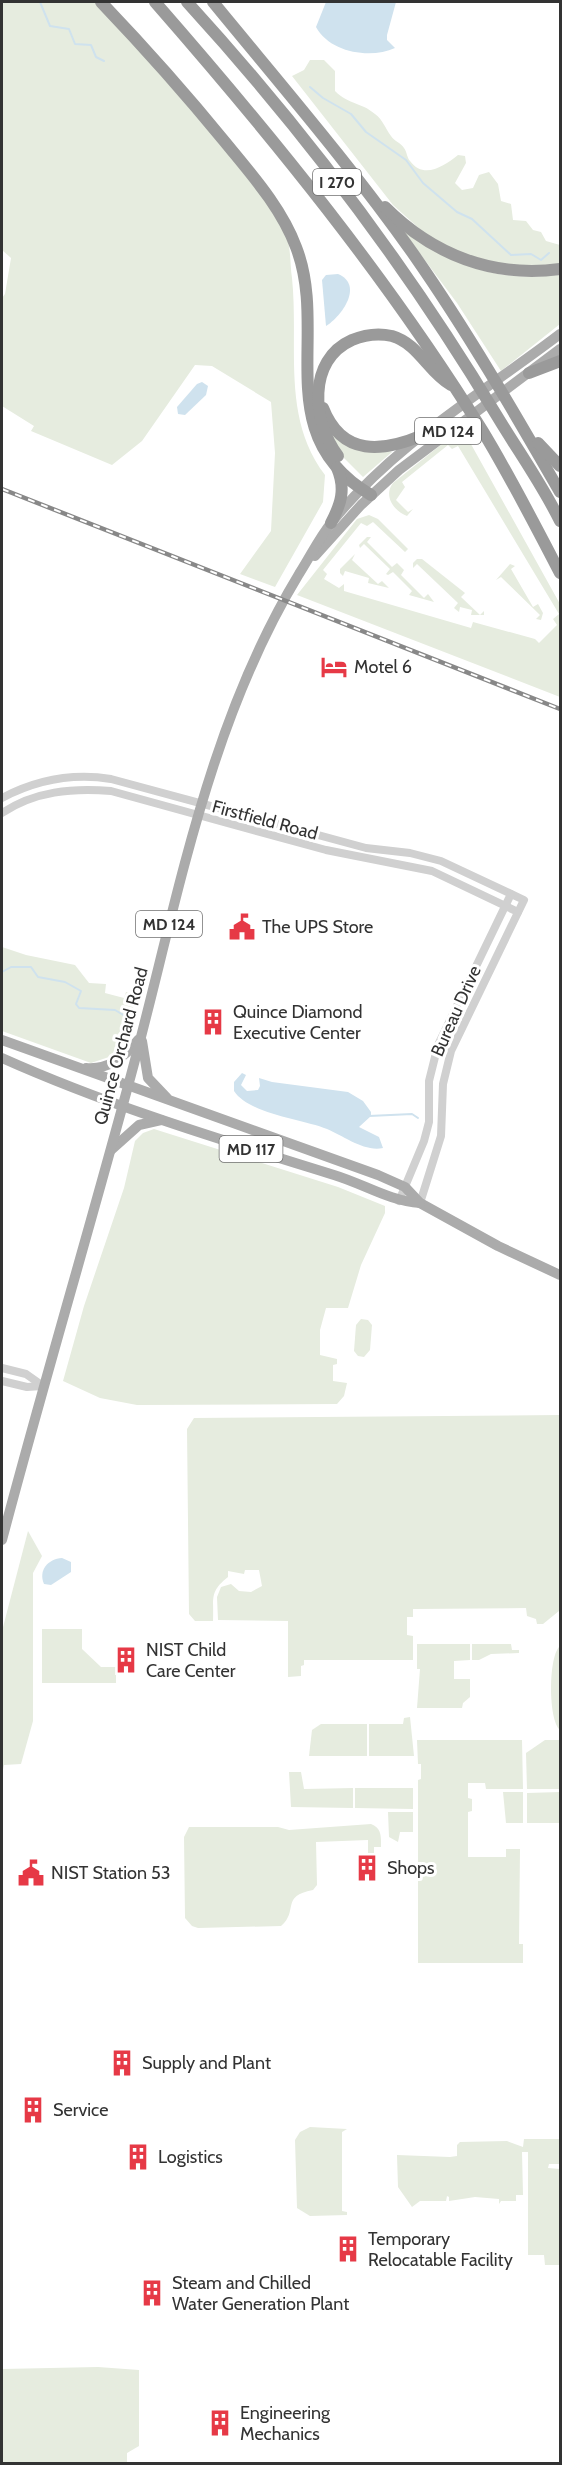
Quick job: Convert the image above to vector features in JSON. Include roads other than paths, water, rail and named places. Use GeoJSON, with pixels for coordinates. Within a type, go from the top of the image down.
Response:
{"type":"FeatureCollection","features":[{"type":"Feature","properties":{"kind":"highway"},"geometry":{"type":"LineString","coordinates":[[101,2],[171,76],[262,187],[295,244],[304,278],[310,412],[316,437],[333,462],[343,489],[340,505],[331,523]]}},
{"type":"Feature","properties":{"kind":"highway","name":"I 270"},"geometry":{"type":"LineString","coordinates":[[155,2],[320,196],[483,432],[561,573]]}},
{"type":"Feature","properties":{"kind":"highway","name":"I 270"},"geometry":{"type":"LineString","coordinates":[[187,2],[223,41],[381,237],[472,374],[561,521]]}},
{"type":"Feature","properties":{"kind":"highway","name":"I 270"},"geometry":{"type":"LineString","coordinates":[[213,2],[357,178],[414,255],[485,364],[561,492]]}},
{"type":"Feature","properties":{"kind":"highway"},"geometry":{"type":"LineString","coordinates":[[357,178],[409,227],[455,256],[516,272],[561,269]]}},
{"type":"Feature","properties":{"kind":"highway"},"geometry":{"type":"LineString","coordinates":[[366,490],[329,442],[321,419],[319,396],[321,378],[330,357],[348,342],[369,335],[390,336],[403,340],[418,352],[436,377],[454,387]]}},
{"type":"Feature","properties":{"kind":"highway"},"geometry":{"type":"LineString","coordinates":[[529,373],[561,361]]}},
{"type":"Feature","properties":{"kind":"highway"},"geometry":{"type":"LineString","coordinates":[[319,396],[329,422],[337,432],[353,443],[367,447],[388,447],[423,435]]}},
{"type":"Feature","properties":{"kind":"highway"},"geometry":{"type":"LineString","coordinates":[[516,415],[561,466]]}},
{"type":"Feature","properties":{"kind":"highway"},"geometry":{"type":"LineString","coordinates":[[333,462],[366,490]]}},
{"type":"Feature","properties":{"kind":"main road","name":"Quince Orchard Road"},"geometry":{"type":"LineString","coordinates":[[2,1540],[43,1386],[111,1150],[201,803],[226,723],[248,669],[269,625],[331,523],[423,435],[561,334]]}},
{"type":"Feature","properties":{"kind":"main road","name":"Quince Orchard Road"},"geometry":{"type":"LineString","coordinates":[[301,571],[366,490],[561,349]]}},
{"type":"Feature","properties":{"kind":"main road"},"geometry":{"type":"LineString","coordinates":[[74,1067],[98,1068],[109,1065],[126,1053],[141,1035]]}},
{"type":"Feature","properties":{"kind":"main road"},"geometry":{"type":"LineString","coordinates":[[141,1035],[148,1078],[171,1102]]}},
{"type":"Feature","properties":{"kind":"main road","name":"MD 117"},"geometry":{"type":"LineString","coordinates":[[2,1040],[128,1087],[334,1158],[405,1187],[420,1203],[498,1246],[561,1275]]}},
{"type":"Feature","properties":{"kind":"main road"},"geometry":{"type":"LineString","coordinates":[[2,1047],[37,1054]]}},
{"type":"Feature","properties":{"kind":"main road","name":"MD 117"},"geometry":{"type":"LineString","coordinates":[[2,1058],[122,1106],[335,1175],[399,1201],[420,1203]]}},
{"type":"Feature","properties":{"kind":"main road"},"geometry":{"type":"LineString","coordinates":[[111,1150],[143,1124],[157,1120],[170,1122]]}},
{"type":"Feature","properties":{"kind":"street","name":"Firstfield Road"},"geometry":{"type":"LineString","coordinates":[[2,798],[30,786],[80,777],[118,780],[366,848],[410,853],[441,861],[524,900]]}},
{"type":"Feature","properties":{"kind":"street","name":"Firstfield Road"},"geometry":{"type":"LineString","coordinates":[[2,813],[32,797],[80,790],[111,791],[327,850],[424,869],[518,912]]}},
{"type":"Feature","properties":{"kind":"street","name":"Bureau Drive"},"geometry":{"type":"LineString","coordinates":[[399,1201],[429,1122],[429,1081],[438,1045],[511,894]]}},
{"type":"Feature","properties":{"kind":"street","name":"Bureau Drive"},"geometry":{"type":"LineString","coordinates":[[420,1203],[441,1136],[443,1084],[451,1052],[524,900]]}},
{"type":"Feature","properties":{"kind":"street"},"geometry":{"type":"LineString","coordinates":[[2,1368],[26,1374],[43,1386]]}},
{"type":"Feature","properties":{"kind":"street"},"geometry":{"type":"LineString","coordinates":[[2,1381],[27,1387],[43,1386]]}},
{"type":"Feature","properties":{"kind":"water"},"geometry":{"type":"Polygon","coordinates":[[[326,2],[396,2],[387,35],[387,40],[395,48],[363,53],[331,43],[316,27],[326,2]]]}},
{"type":"Feature","properties":{"kind":"water"},"geometry":{"type":"Polygon","coordinates":[[[338,274],[346,279],[350,293],[344,308],[326,326],[322,280],[326,275],[338,274]]]}},
{"type":"Feature","properties":{"kind":"water"},"geometry":{"type":"Polygon","coordinates":[[[202,382],[208,386],[206,395],[185,415],[178,414],[177,407],[197,384],[202,382]]]}},
{"type":"Feature","properties":{"kind":"water"},"geometry":{"type":"Polygon","coordinates":[[[242,1073],[246,1075],[241,1085],[247,1091],[258,1090],[259,1078],[272,1082],[348,1092],[363,1101],[371,1112],[371,1116],[359,1127],[379,1137],[383,1148],[361,1146],[327,1129],[251,1105],[234,1091],[234,1082],[242,1073]]]}},
{"type":"Feature","properties":{"kind":"water"},"geometry":{"type":"Polygon","coordinates":[[[62,1558],[71,1562],[71,1572],[51,1585],[44,1584],[43,1570],[52,1561],[62,1558]]]}},
{"type":"Feature","properties":{"kind":"waterway"},"geometry":{"type":"LineString","coordinates":[[5,2],[15,2]]}},
{"type":"Feature","properties":{"kind":"waterway"},"geometry":{"type":"LineString","coordinates":[[40,2],[50,26],[69,29],[75,44],[91,45],[96,57],[104,61]]}},
{"type":"Feature","properties":{"kind":"waterway"},"geometry":{"type":"LineString","coordinates":[[310,87],[323,98],[351,114],[366,132],[406,160],[423,183],[457,212],[472,219],[511,255],[531,254],[541,260],[549,253]]}},
{"type":"Feature","properties":{"kind":"waterway"},"geometry":{"type":"LineString","coordinates":[[2,972],[11,967],[31,967],[38,977],[65,982],[81,991],[76,1004],[79,1008],[115,1010],[125,1016]]}},
{"type":"Feature","properties":{"kind":"waterway"},"geometry":{"type":"LineString","coordinates":[[369,1116],[412,1114],[418,1118]]}},
{"type":"Feature","properties":{"kind":"railway"},"geometry":{"type":"LineString","coordinates":[[2,489],[560,709]]}},
{"type":"Feature","properties":{"kind":"place","name":"Motel 6"},"geometry":{"type":"Point","coordinates":[334,667]}},
{"type":"Feature","properties":{"kind":"place","name":"The UPS Store"},"geometry":{"type":"Point","coordinates":[242,927]}},
{"type":"Feature","properties":{"kind":"place","name":"Quince Diamond Executive Center"},"geometry":{"type":"Point","coordinates":[213,1022]}},
{"type":"Feature","properties":{"kind":"place","name":"NIST Child Care Center"},"geometry":{"type":"Point","coordinates":[126,1660]}},
{"type":"Feature","properties":{"kind":"place","name":"Shops"},"geometry":{"type":"Point","coordinates":[367,1868]}},
{"type":"Feature","properties":{"kind":"place","name":"NIST Station 53"},"geometry":{"type":"Point","coordinates":[31,1873]}},
{"type":"Feature","properties":{"kind":"place","name":"Supply and Plant"},"geometry":{"type":"Point","coordinates":[122,2063]}},
{"type":"Feature","properties":{"kind":"place","name":"Service"},"geometry":{"type":"Point","coordinates":[33,2110]}},
{"type":"Feature","properties":{"kind":"place","name":"Logistics"},"geometry":{"type":"Point","coordinates":[138,2157]}},
{"type":"Feature","properties":{"kind":"place","name":"Temporary Relocatable Facility"},"geometry":{"type":"Point","coordinates":[348,2249]}},
{"type":"Feature","properties":{"kind":"place","name":"Steam and Chilled Water Generation Plant"},"geometry":{"type":"Point","coordinates":[152,2293]}},
{"type":"Feature","properties":{"kind":"place","name":"Engineering Mechanics"},"geometry":{"type":"Point","coordinates":[220,2423]}}]}
